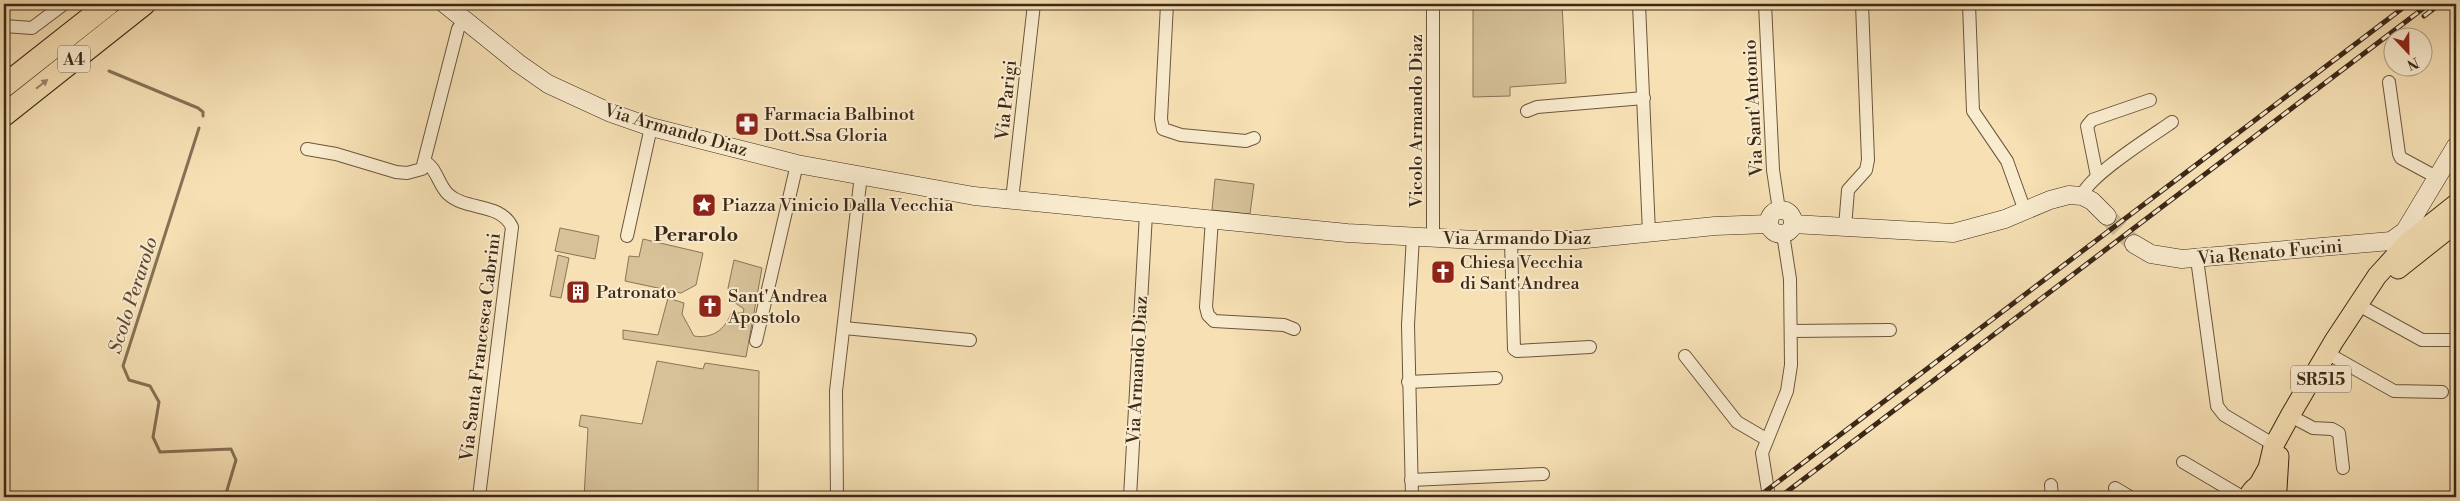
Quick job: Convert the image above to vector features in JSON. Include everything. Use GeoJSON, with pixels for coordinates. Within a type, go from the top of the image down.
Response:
{"type":"FeatureCollection","features":[{"type":"Feature","properties":{"kind":"highway","name":"A4"},"geometry":{"type":"LineString","coordinates":[[4,86],[108,4]]}},
{"type":"Feature","properties":{"kind":"highway","name":"A4"},"geometry":{"type":"LineString","coordinates":[[4,115],[144,4]]}},
{"type":"Feature","properties":{"kind":"main road","name":"SR515"},"geometry":{"type":"LineString","coordinates":[[2262,493],[2268,468],[2269,444],[2334,341],[2386,272],[2420,232],[2456,204]]}},
{"type":"Feature","properties":{"kind":"main road","name":"SR515"},"geometry":{"type":"LineString","coordinates":[[2262,493],[2284,441],[2386,272],[2456,224]]}},
{"type":"Feature","properties":{"kind":"street"},"geometry":{"type":"LineString","coordinates":[[4,26],[32,28],[64,4]]}},
{"type":"Feature","properties":{"kind":"street","name":"Via Armando Diaz"},"geometry":{"type":"LineString","coordinates":[[445,4],[518,63],[548,84],[612,113],[651,127],[797,164],[974,196],[1347,233],[1511,241],[1576,240],[1781,223],[1953,233],[1974,229],[2025,211],[2062,195],[2082,196]]}},
{"type":"Feature","properties":{"kind":"street","name":"Via Parigi"},"geometry":{"type":"LineString","coordinates":[[1012,200],[1034,4]]}},
{"type":"Feature","properties":{"kind":"street"},"geometry":{"type":"LineString","coordinates":[[1167,4],[1161,119],[1163,129],[1172,133],[1246,141],[1254,138]]}},
{"type":"Feature","properties":{"kind":"street","name":"Vicolo Armando Diaz"},"geometry":{"type":"LineString","coordinates":[[1433,4],[1434,238]]}},
{"type":"Feature","properties":{"kind":"street"},"geometry":{"type":"LineString","coordinates":[[1639,4],[1649,233]]}},
{"type":"Feature","properties":{"kind":"street","name":"Via Sant'Antonio"},"geometry":{"type":"LineString","coordinates":[[1765,4],[1773,170],[1790,279],[1791,330],[1790,380],[1766,439],[1762,454],[1769,497]]}},
{"type":"Feature","properties":{"kind":"street"},"geometry":{"type":"LineString","coordinates":[[1845,227],[1848,190],[1866,170],[1868,160],[1862,4]]}},
{"type":"Feature","properties":{"kind":"street"},"geometry":{"type":"LineString","coordinates":[[1969,4],[1973,111],[2007,161],[2025,211]]}},
{"type":"Feature","properties":{"kind":"street"},"geometry":{"type":"LineString","coordinates":[[307,149],[336,154],[407,174],[422,169],[458,29],[464,20]]}},
{"type":"Feature","properties":{"kind":"street"},"geometry":{"type":"LineString","coordinates":[[2389,82],[2401,158],[2438,178],[2456,146]]}},
{"type":"Feature","properties":{"kind":"street"},"geometry":{"type":"LineString","coordinates":[[1527,111],[1537,107],[1644,98]]}},
{"type":"Feature","properties":{"kind":"street"},"geometry":{"type":"LineString","coordinates":[[2097,176],[2088,126],[2092,120],[2150,100]]}},
{"type":"Feature","properties":{"kind":"street"},"geometry":{"type":"LineString","coordinates":[[2107,216],[2100,208],[2082,196],[2085,189],[2097,176],[2172,122]]}},
{"type":"Feature","properties":{"kind":"street"},"geometry":{"type":"LineString","coordinates":[[626,236],[651,127]]}},
{"type":"Feature","properties":{"kind":"street","name":"Via Santa Francesca Cabrini"},"geometry":{"type":"LineString","coordinates":[[425,162],[431,166],[441,186],[454,199],[504,215],[512,227],[479,497]]}},
{"type":"Feature","properties":{"kind":"street"},"geometry":{"type":"LineString","coordinates":[[756,341],[797,164]]}},
{"type":"Feature","properties":{"kind":"street"},"geometry":{"type":"LineString","coordinates":[[837,497],[836,390],[861,175]]}},
{"type":"Feature","properties":{"kind":"street","name":"Via Renato Fucini"},"geometry":{"type":"LineString","coordinates":[[2134,244],[2140,250],[2159,257],[2197,259],[2385,242],[2396,239],[2405,231],[2438,178]]}},
{"type":"Feature","properties":{"kind":"street","name":"Via Armando Diaz"},"geometry":{"type":"LineString","coordinates":[[1130,497],[1146,214]]}},
{"type":"Feature","properties":{"kind":"street"},"geometry":{"type":"LineString","coordinates":[[1212,219],[1206,307],[1208,315],[1214,321],[1284,325],[1294,329]]}},
{"type":"Feature","properties":{"kind":"street"},"geometry":{"type":"LineString","coordinates":[[1412,497],[1408,382],[1408,310],[1413,236]]}},
{"type":"Feature","properties":{"kind":"street"},"geometry":{"type":"LineString","coordinates":[[1511,241],[1514,349],[1517,351],[1590,347]]}},
{"type":"Feature","properties":{"kind":"street"},"geometry":{"type":"LineString","coordinates":[[2197,259],[2217,406],[2224,415],[2269,444]]}},
{"type":"Feature","properties":{"kind":"street"},"geometry":{"type":"LineString","coordinates":[[2364,308],[2422,340],[2456,340]]}},
{"type":"Feature","properties":{"kind":"street"},"geometry":{"type":"LineString","coordinates":[[844,328],[970,340]]}},
{"type":"Feature","properties":{"kind":"street"},"geometry":{"type":"LineString","coordinates":[[1791,330],[1890,330]]}},
{"type":"Feature","properties":{"kind":"street"},"geometry":{"type":"LineString","coordinates":[[1685,356],[1737,422],[1766,439]]}},
{"type":"Feature","properties":{"kind":"street"},"geometry":{"type":"LineString","coordinates":[[2334,357],[2394,391],[2442,392]]}},
{"type":"Feature","properties":{"kind":"street"},"geometry":{"type":"LineString","coordinates":[[1408,382],[1496,378]]}},
{"type":"Feature","properties":{"kind":"street"},"geometry":{"type":"LineString","coordinates":[[2298,420],[2313,428],[2332,429],[2339,433],[2343,468]]}},
{"type":"Feature","properties":{"kind":"street"},"geometry":{"type":"LineString","coordinates":[[2183,462],[2239,494],[2262,493]]}},
{"type":"Feature","properties":{"kind":"street"},"geometry":{"type":"LineString","coordinates":[[1411,480],[1543,474]]}},
{"type":"Feature","properties":{"kind":"street"},"geometry":{"type":"LineString","coordinates":[[2115,488],[2130,497]]}},
{"type":"Feature","properties":{"kind":"shaded area"},"geometry":{"type":"Polygon","coordinates":[[[1473,4],[1562,4],[1566,83],[1510,87],[1510,96],[1473,97],[1473,4]]]}},
{"type":"Feature","properties":{"kind":"shaded area"},"geometry":{"type":"Polygon","coordinates":[[[1215,179],[1254,184],[1250,214],[1212,210],[1215,179]]]}},
{"type":"Feature","properties":{"kind":"shaded area"},"geometry":{"type":"Polygon","coordinates":[[[560,228],[599,236],[595,259],[555,251],[560,228]]]}},
{"type":"Feature","properties":{"kind":"shaded area"},"geometry":{"type":"Polygon","coordinates":[[[643,239],[703,253],[696,285],[681,293],[625,281],[629,256],[639,257],[643,239]]]}},
{"type":"Feature","properties":{"kind":"shaded area"},"geometry":{"type":"Polygon","coordinates":[[[558,255],[569,258],[561,298],[550,296],[558,255]]]}},
{"type":"Feature","properties":{"kind":"shaded area"},"geometry":{"type":"Polygon","coordinates":[[[734,260],[762,268],[746,357],[623,339],[623,330],[658,335],[668,298],[684,303],[682,314],[694,336],[707,336],[717,332],[725,324],[731,313],[743,313],[744,309],[731,300],[728,288],[734,260]]]}},
{"type":"Feature","properties":{"kind":"shaded area"},"geometry":{"type":"Polygon","coordinates":[[[657,361],[703,369],[705,363],[759,371],[758,497],[584,497],[588,428],[579,426],[581,415],[642,424],[657,361]]]}},
{"type":"Feature","properties":{"kind":"waterway","name":"Scolo Perarolo"},"geometry":{"type":"LineString","coordinates":[[109,71],[198,108],[203,112],[203,116]]}},
{"type":"Feature","properties":{"kind":"waterway","name":"Scolo Perarolo"},"geometry":{"type":"LineString","coordinates":[[199,128],[123,366],[129,380],[150,386],[159,402],[153,437],[160,452],[231,449],[236,460],[225,497]]}},
{"type":"Feature","properties":{"kind":"tunnel"},"geometry":{"type":"LineString","coordinates":[[2107,216],[2134,244]]}},
{"type":"Feature","properties":{"kind":"railway"},"geometry":{"type":"LineString","coordinates":[[1758,497],[2408,4]]}},
{"type":"Feature","properties":{"kind":"railway"},"geometry":{"type":"LineString","coordinates":[[1780,497],[2429,4]]}},
{"type":"Feature","properties":{"kind":"railway"},"geometry":{"type":"LineString","coordinates":[[2424,16],[2440,4]]}},
{"type":"Feature","properties":{"kind":"place","name":"Farmacia Balbinot Dott.Ssa Gloria"},"geometry":{"type":"Point","coordinates":[747,124]}},
{"type":"Feature","properties":{"kind":"place","name":"Piazza Vinicio Dalla Vecchia"},"geometry":{"type":"Point","coordinates":[704,205]}},
{"type":"Feature","properties":{"kind":"place","name":"Chiesa Vecchia di Sant'Andrea"},"geometry":{"type":"Point","coordinates":[1443,272]}},
{"type":"Feature","properties":{"kind":"place","name":"Patronato"},"geometry":{"type":"Point","coordinates":[578,292]}},
{"type":"Feature","properties":{"kind":"place","name":"Sant'Andrea Apostolo"},"geometry":{"type":"Point","coordinates":[710,306]}},
{"type":"Feature","properties":{"kind":"district","name":"Perarolo"},"geometry":{"type":"Point","coordinates":[696,234]}}]}
